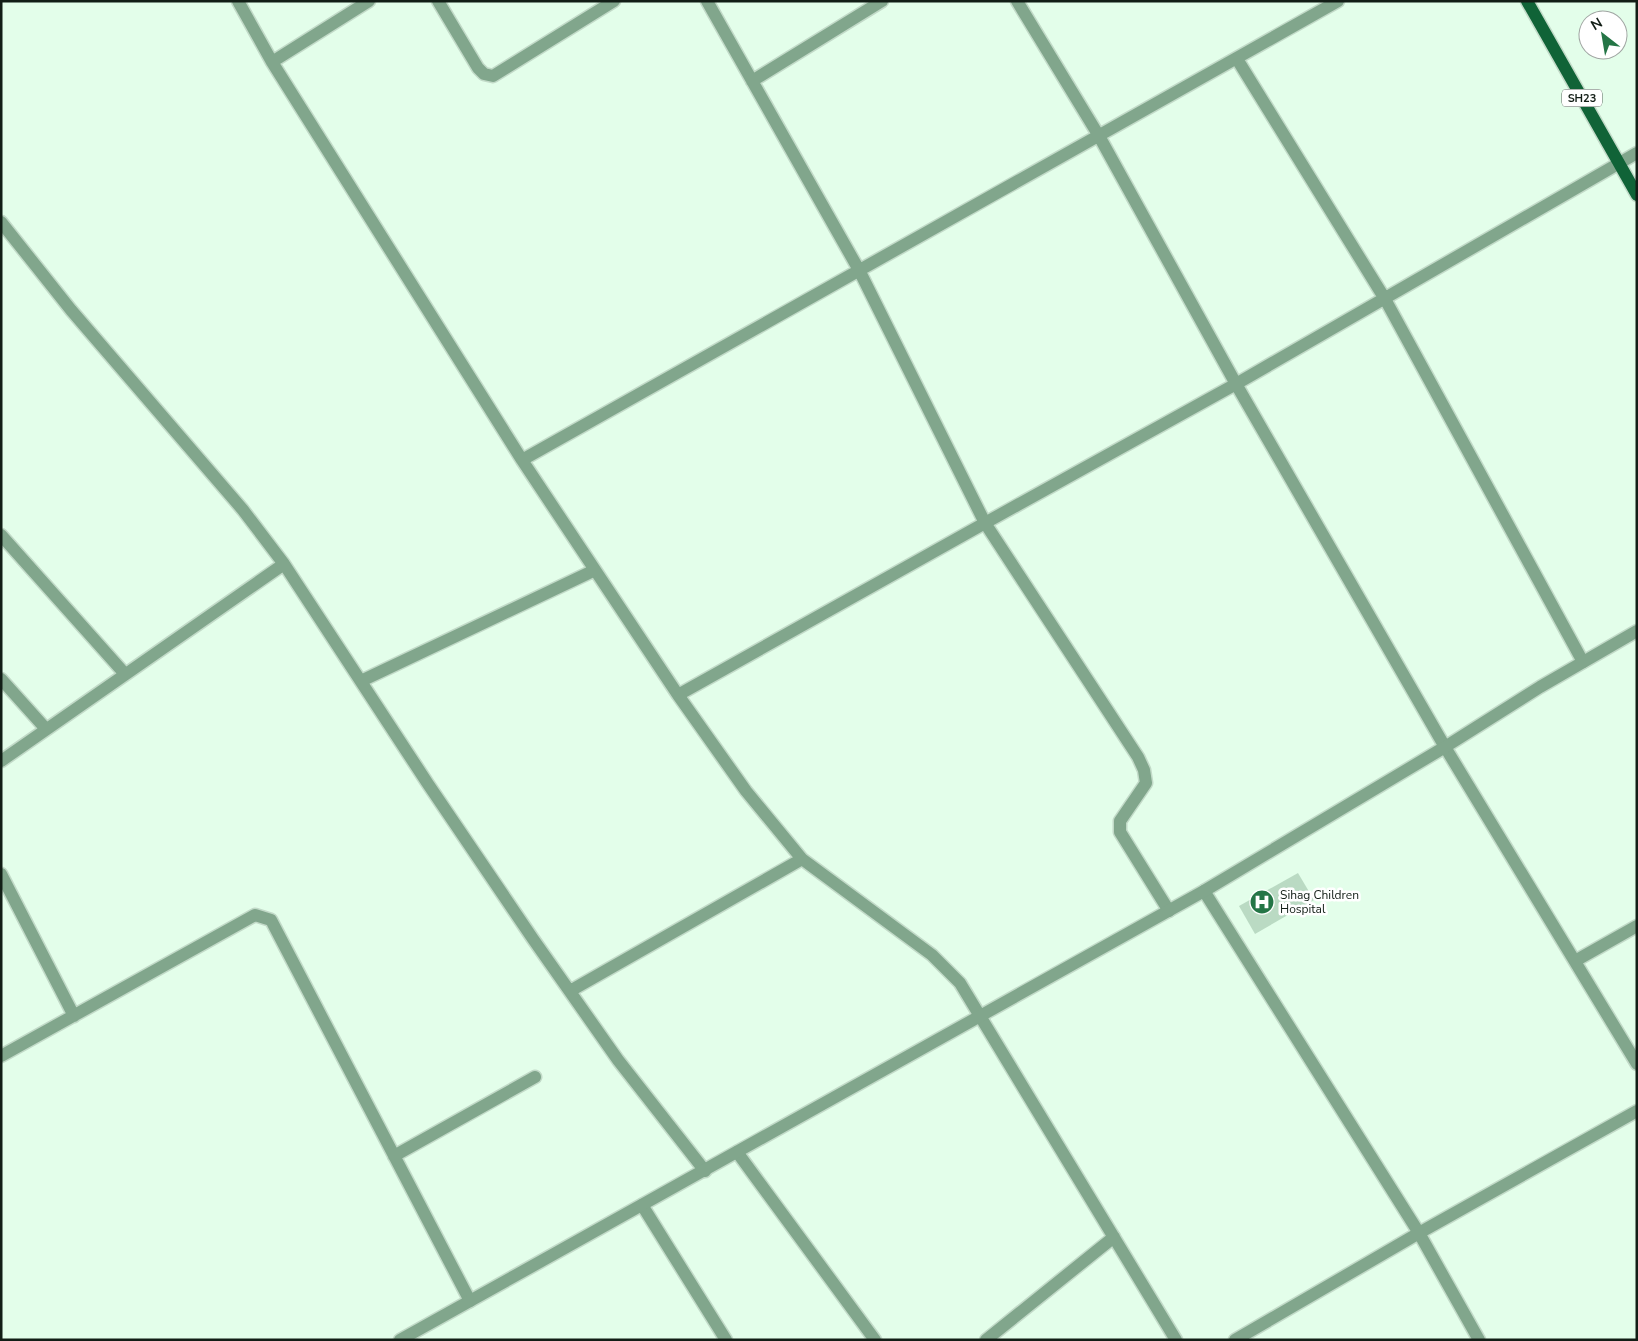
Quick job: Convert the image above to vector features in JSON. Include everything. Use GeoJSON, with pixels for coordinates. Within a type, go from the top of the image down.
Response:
{"type":"FeatureCollection","features":[{"type":"Feature","properties":{"kind":"main road","name":"SH23"},"geometry":{"type":"LineString","coordinates":[[1527,1],[1637,195]]}},
{"type":"Feature","properties":{"kind":"street"},"geometry":{"type":"LineString","coordinates":[[238,1],[272,62],[522,460],[678,695],[746,791],[802,859],[932,955],[960,984],[1176,1340]]}},
{"type":"Feature","properties":{"kind":"street"},"geometry":{"type":"LineString","coordinates":[[272,62],[369,1]]}},
{"type":"Feature","properties":{"kind":"street"},"geometry":{"type":"LineString","coordinates":[[438,1],[478,68],[484,74],[493,76],[504,71],[614,1]]}},
{"type":"Feature","properties":{"kind":"street"},"geometry":{"type":"LineString","coordinates":[[707,1],[859,270],[985,523],[1138,756],[1144,770],[1146,783],[1120,821],[1120,832],[1169,911]]}},
{"type":"Feature","properties":{"kind":"street"},"geometry":{"type":"LineString","coordinates":[[752,81],[882,1]]}},
{"type":"Feature","properties":{"kind":"street"},"geometry":{"type":"LineString","coordinates":[[1017,1],[1099,136],[1236,384],[1445,747],[1637,1064]]}},
{"type":"Feature","properties":{"kind":"street"},"geometry":{"type":"LineString","coordinates":[[522,460],[1338,1]]}},
{"type":"Feature","properties":{"kind":"street"},"geometry":{"type":"LineString","coordinates":[[1237,59],[1385,299],[1583,662]]}},
{"type":"Feature","properties":{"kind":"street"},"geometry":{"type":"LineString","coordinates":[[678,695],[1236,384],[1637,153]]}},
{"type":"Feature","properties":{"kind":"street"},"geometry":{"type":"LineString","coordinates":[[1,222],[71,310],[243,510],[284,564],[428,784],[570,991],[618,1060],[704,1171]]}},
{"type":"Feature","properties":{"kind":"street"},"geometry":{"type":"LineString","coordinates":[[1,535],[125,674]]}},
{"type":"Feature","properties":{"kind":"street"},"geometry":{"type":"LineString","coordinates":[[1,761],[284,564]]}},
{"type":"Feature","properties":{"kind":"street"},"geometry":{"type":"LineString","coordinates":[[361,681],[595,570]]}},
{"type":"Feature","properties":{"kind":"street"},"geometry":{"type":"LineString","coordinates":[[400,1340],[1204,891],[1445,747],[1540,687],[1637,632]]}},
{"type":"Feature","properties":{"kind":"street"},"geometry":{"type":"LineString","coordinates":[[1,679],[46,729]]}},
{"type":"Feature","properties":{"kind":"street"},"geometry":{"type":"LineString","coordinates":[[570,991],[802,859]]}},
{"type":"Feature","properties":{"kind":"street"},"geometry":{"type":"LineString","coordinates":[[1,874],[74,1016]]}},
{"type":"Feature","properties":{"kind":"street"},"geometry":{"type":"LineString","coordinates":[[1204,891],[1419,1233],[1479,1340]]}},
{"type":"Feature","properties":{"kind":"street"},"geometry":{"type":"LineString","coordinates":[[1,1056],[255,915],[271,920],[470,1301]]}},
{"type":"Feature","properties":{"kind":"street"},"geometry":{"type":"LineString","coordinates":[[1575,961],[1637,926]]}},
{"type":"Feature","properties":{"kind":"street"},"geometry":{"type":"LineString","coordinates":[[394,1156],[535,1077]]}},
{"type":"Feature","properties":{"kind":"street"},"geometry":{"type":"LineString","coordinates":[[1235,1340],[1419,1233],[1637,1111]]}},
{"type":"Feature","properties":{"kind":"street"},"geometry":{"type":"LineString","coordinates":[[737,1152],[875,1340]]}},
{"type":"Feature","properties":{"kind":"street"},"geometry":{"type":"LineString","coordinates":[[642,1205],[726,1340]]}},
{"type":"Feature","properties":{"kind":"street"},"geometry":{"type":"LineString","coordinates":[[986,1340],[1114,1237]]}},
{"type":"Feature","properties":{"kind":"building"},"geometry":{"type":"Polygon","coordinates":[[[1298,873],[1314,900],[1255,934],[1239,906],[1298,873]]]}},
{"type":"Feature","properties":{"kind":"place","name":"Sihag Children Hospital"},"geometry":{"type":"Point","coordinates":[1262,902]}}]}
